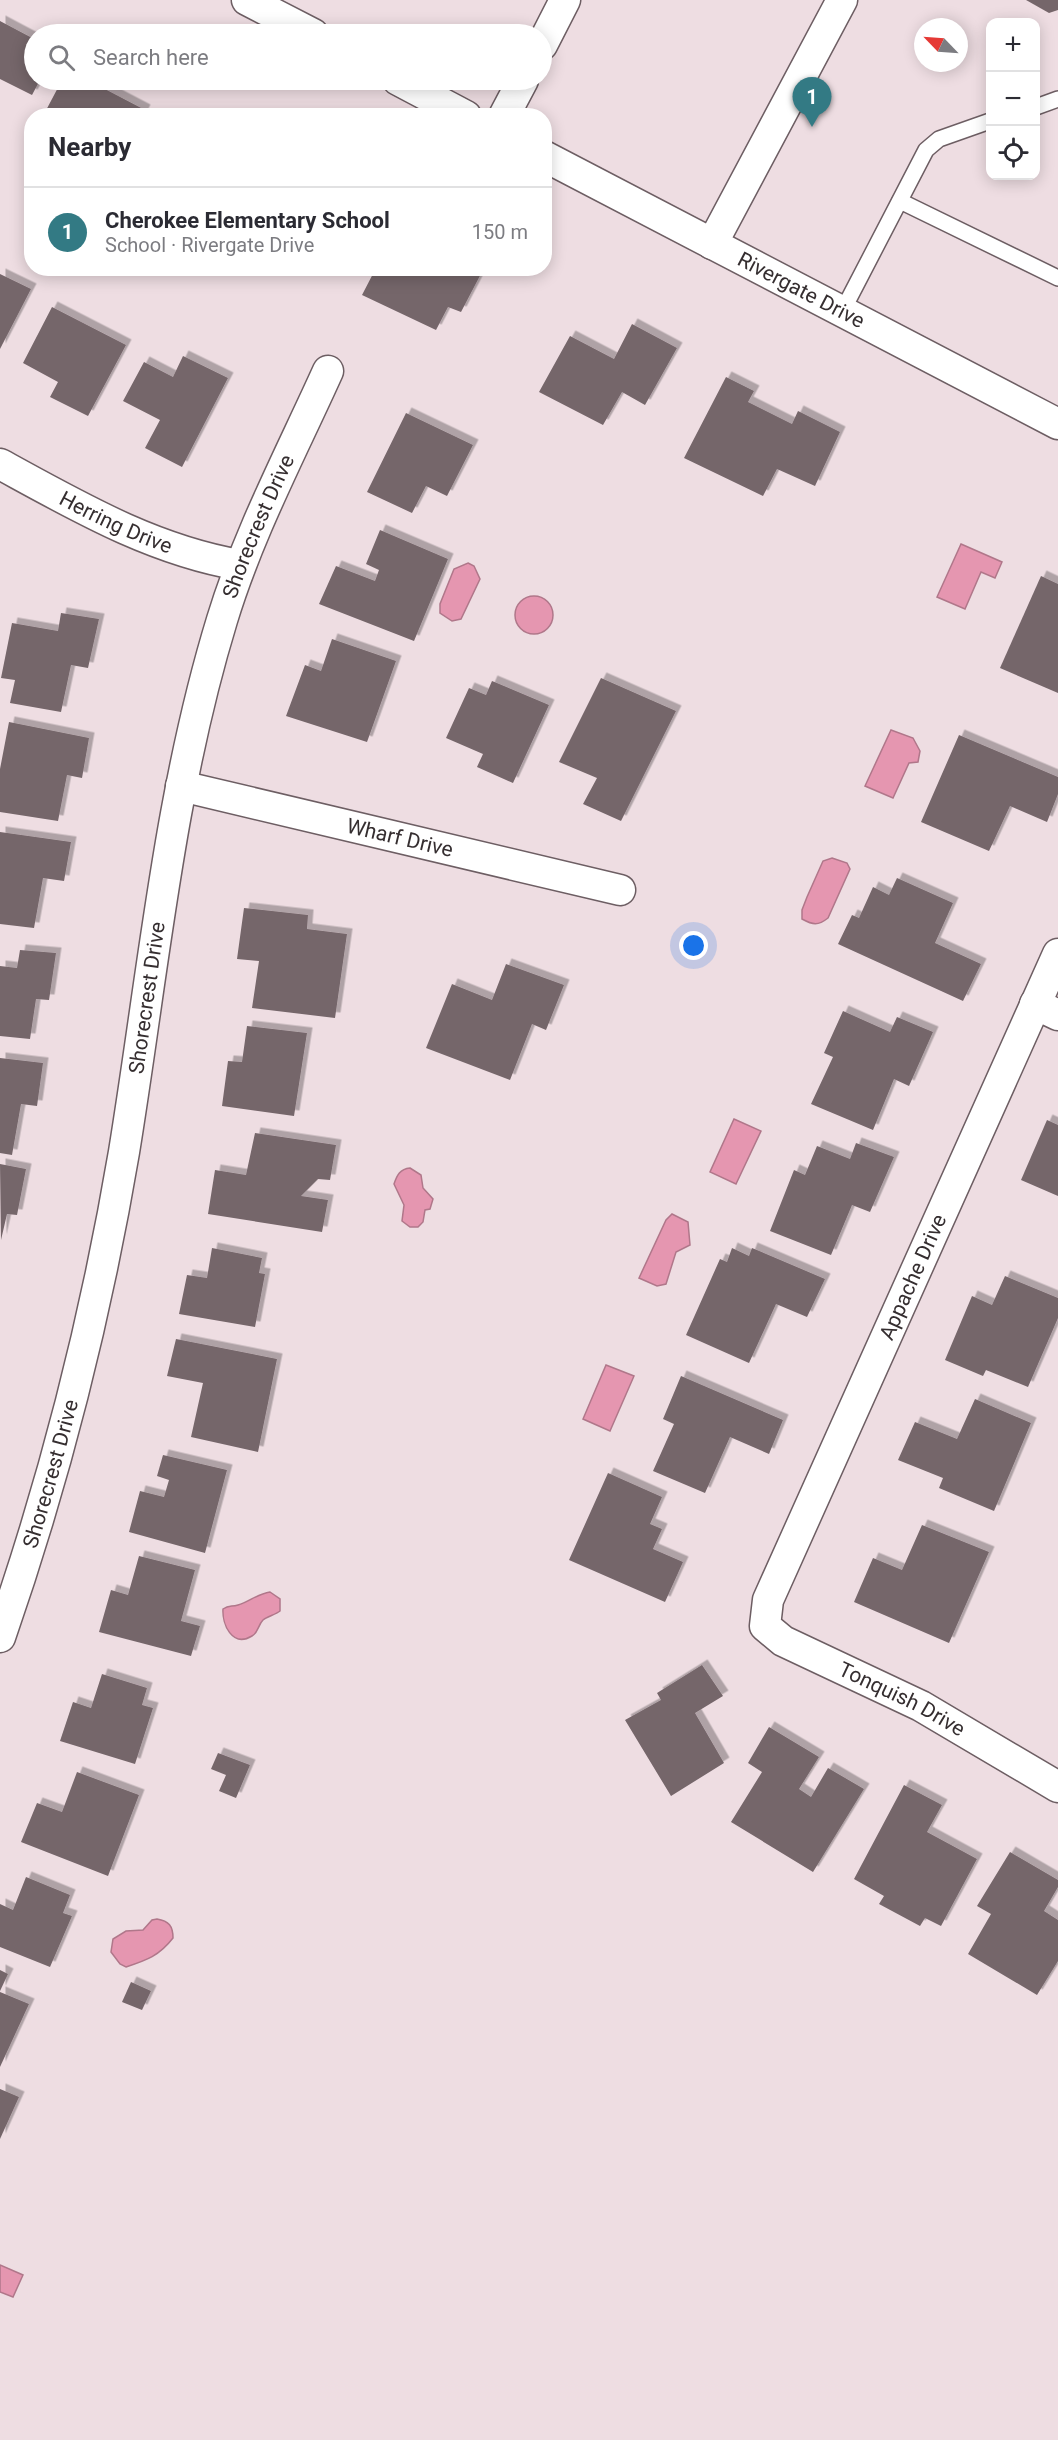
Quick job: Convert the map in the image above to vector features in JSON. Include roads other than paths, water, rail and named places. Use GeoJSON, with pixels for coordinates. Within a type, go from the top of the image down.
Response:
{"type":"FeatureCollection","features":[{"type":"Feature","properties":{"kind":"street"},"geometry":{"type":"LineString","coordinates":[[248,0],[294,24]]}},
{"type":"Feature","properties":{"kind":"street"},"geometry":{"type":"LineString","coordinates":[[552,25],[565,0]]}},
{"type":"Feature","properties":{"kind":"street"},"geometry":{"type":"LineString","coordinates":[[712,244],[843,0]]}},
{"type":"Feature","properties":{"kind":"street"},"geometry":{"type":"LineString","coordinates":[[417,90],[451,108]]}},
{"type":"Feature","properties":{"kind":"street"},"geometry":{"type":"LineString","coordinates":[[508,108],[518,90]]}},
{"type":"Feature","properties":{"kind":"street","name":"Rivergate Drive"},"geometry":{"type":"LineString","coordinates":[[552,160],[1058,424]]}},
{"type":"Feature","properties":{"kind":"street","name":"Shorecrest Drive"},"geometry":{"type":"LineString","coordinates":[[0,1637],[32,1547],[92,1322],[123,1152],[181,786],[205,681],[240,565],[328,371]]}},
{"type":"Feature","properties":{"kind":"street","name":"Herring Drive"},"geometry":{"type":"LineString","coordinates":[[0,464],[107,522],[175,550],[240,565]]}},
{"type":"Feature","properties":{"kind":"street","name":"Wharf Drive"},"geometry":{"type":"LineString","coordinates":[[181,786],[620,890]]}},
{"type":"Feature","properties":{"kind":"street","name":"Appache Drive"},"geometry":{"type":"LineString","coordinates":[[768,1600],[1047,1009],[1058,954]]}},
{"type":"Feature","properties":{"kind":"street","name":"Tonquish Drive"},"geometry":{"type":"LineString","coordinates":[[768,1600],[765,1626],[783,1641],[921,1706],[1058,1787]]}},
{"type":"Feature","properties":{"kind":"lane"},"geometry":{"type":"LineString","coordinates":[[1040,105],[1058,99]]}},
{"type":"Feature","properties":{"kind":"lane"},"geometry":{"type":"LineString","coordinates":[[842,312],[926,150],[939,139],[986,122]]}},
{"type":"Feature","properties":{"kind":"lane"},"geometry":{"type":"LineString","coordinates":[[900,201],[1058,278]]}},
{"type":"Feature","properties":{"kind":"place","name":"Cherokee Elementary School"},"geometry":{"type":"Point","coordinates":[812,127]}}]}
